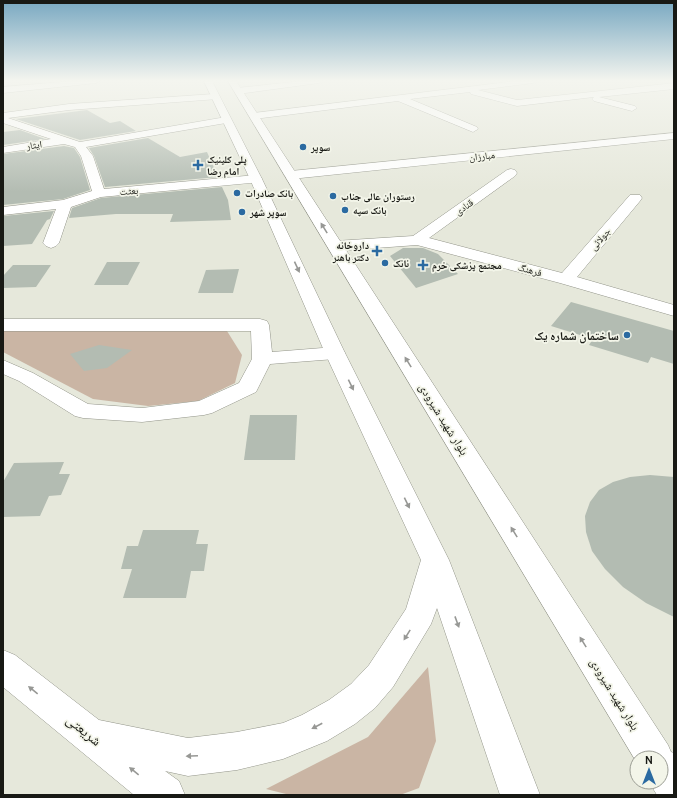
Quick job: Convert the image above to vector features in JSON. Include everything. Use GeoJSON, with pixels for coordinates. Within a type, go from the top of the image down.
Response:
{"type":"FeatureCollection","features":[{"type":"Feature","properties":{"kind":"street","name":"بلوار شهید شیرودی"},"geometry":{"type":"LineString","coordinates":[[255,118],[648,750]]}},
{"type":"Feature","properties":{"kind":"street"},"geometry":{"type":"LineString","coordinates":[[448,118],[473,129]]}},
{"type":"Feature","properties":{"kind":"street"},"geometry":{"type":"LineString","coordinates":[[4,120],[79,145],[226,120],[256,179],[336,353],[435,560],[520,795]]}},
{"type":"Feature","properties":{"kind":"street","name":"مبارزان"},"geometry":{"type":"LineString","coordinates":[[291,175],[674,136]]}},
{"type":"Feature","properties":{"kind":"street","name":"ایثار"},"geometry":{"type":"LineString","coordinates":[[3,150],[66,141]]}},
{"type":"Feature","properties":{"kind":"street"},"geometry":{"type":"LineString","coordinates":[[79,145],[87,156],[99,193]]}},
{"type":"Feature","properties":{"kind":"street","name":"قنادی"},"geometry":{"type":"LineString","coordinates":[[417,240],[511,173]]}},
{"type":"Feature","properties":{"kind":"street","name":"بعثت"},"geometry":{"type":"LineString","coordinates":[[3,211],[65,204],[99,193],[256,179]]}},
{"type":"Feature","properties":{"kind":"street","name":"جولائی"},"geometry":{"type":"LineString","coordinates":[[566,279],[635,198]]}},
{"type":"Feature","properties":{"kind":"street"},"geometry":{"type":"LineString","coordinates":[[51,243],[65,204]]}},
{"type":"Feature","properties":{"kind":"street","name":"فرهنگ"},"geometry":{"type":"LineString","coordinates":[[335,246],[417,240],[566,279],[674,311]]}},
{"type":"Feature","properties":{"kind":"street"},"geometry":{"type":"LineString","coordinates":[[3,324],[260,324],[262,358],[248,387],[204,408],[142,415],[83,410],[26,377],[3,366]]}},
{"type":"Feature","properties":{"kind":"street"},"geometry":{"type":"LineString","coordinates":[[262,358],[336,353]]}},
{"type":"Feature","properties":{"kind":"street"},"geometry":{"type":"LineString","coordinates":[[93,737],[188,757],[237,751],[283,741],[314,728],[342,712],[363,696],[381,676],[420,614],[435,560]]}},
{"type":"Feature","properties":{"kind":"street","name":"شریعتی"},"geometry":{"type":"LineString","coordinates":[[3,666],[165,795]]}},
{"type":"Feature","properties":{"kind":"shaded area"},"geometry":{"type":"Polygon","coordinates":[[[3,330],[227,331],[242,355],[235,383],[198,401],[148,406],[93,399],[3,352],[3,330]]]}},
{"type":"Feature","properties":{"kind":"shaded area"},"geometry":{"type":"Polygon","coordinates":[[[428,667],[436,741],[419,788],[400,795],[290,795],[266,789],[368,737],[428,667]]]}},
{"type":"Feature","properties":{"kind":"building"},"geometry":{"type":"Polygon","coordinates":[[[102,118],[110,123],[120,121],[136,131],[80,140],[16,119],[102,118]]]}},
{"type":"Feature","properties":{"kind":"building"},"geometry":{"type":"Polygon","coordinates":[[[20,130],[45,139],[3,145],[3,132],[20,130]]]}},
{"type":"Feature","properties":{"kind":"building"},"geometry":{"type":"Polygon","coordinates":[[[148,138],[180,157],[207,152],[218,177],[105,187],[94,156],[89,148],[148,138]]]}},
{"type":"Feature","properties":{"kind":"building"},"geometry":{"type":"Polygon","coordinates":[[[64,146],[74,148],[80,157],[90,190],[63,199],[3,205],[3,154],[64,146]]]}},
{"type":"Feature","properties":{"kind":"building"},"geometry":{"type":"Polygon","coordinates":[[[222,187],[228,200],[231,220],[170,222],[173,214],[116,214],[69,218],[72,208],[101,198],[222,187]]]}},
{"type":"Feature","properties":{"kind":"building"},"geometry":{"type":"Polygon","coordinates":[[[54,211],[32,244],[3,246],[3,216],[54,211]]]}},
{"type":"Feature","properties":{"kind":"building","name":"مجتمع پزشکی خرم"},"geometry":{"type":"Polygon","coordinates":[[[403,248],[423,248],[438,254],[458,274],[416,288],[390,256],[403,248]]]}},
{"type":"Feature","properties":{"kind":"building"},"geometry":{"type":"Polygon","coordinates":[[[107,262],[140,262],[128,285],[94,285],[107,262]]]}},
{"type":"Feature","properties":{"kind":"building"},"geometry":{"type":"Polygon","coordinates":[[[13,265],[51,265],[36,287],[3,288],[3,276],[13,265]]]}},
{"type":"Feature","properties":{"kind":"building"},"geometry":{"type":"Polygon","coordinates":[[[239,269],[233,293],[198,293],[206,270],[239,269]]]}},
{"type":"Feature","properties":{"kind":"building","name":"ساختمان شماره یک"},"geometry":{"type":"Polygon","coordinates":[[[571,302],[674,331],[674,364],[651,357],[648,363],[589,345],[593,339],[551,326],[571,302]]]}},
{"type":"Feature","properties":{"kind":"building"},"geometry":{"type":"Polygon","coordinates":[[[99,345],[132,350],[107,368],[84,371],[70,354],[99,345]]]}},
{"type":"Feature","properties":{"kind":"building"},"geometry":{"type":"Polygon","coordinates":[[[250,415],[297,415],[295,460],[244,460],[250,415]]]}},
{"type":"Feature","properties":{"kind":"building"},"geometry":{"type":"Polygon","coordinates":[[[64,462],[59,474],[70,474],[61,495],[49,496],[40,516],[3,517],[3,482],[14,463],[64,462]]]}},
{"type":"Feature","properties":{"kind":"building"},"geometry":{"type":"Polygon","coordinates":[[[650,475],[674,477],[674,617],[646,603],[623,587],[605,569],[592,551],[586,532],[585,516],[590,502],[599,490],[613,482],[630,477],[650,475]]]}},
{"type":"Feature","properties":{"kind":"building"},"geometry":{"type":"Polygon","coordinates":[[[143,530],[199,530],[196,544],[208,544],[204,571],[191,571],[186,598],[123,598],[132,569],[121,569],[127,546],[138,546],[143,530]]]}},
{"type":"Feature","properties":{"kind":"place","name":"سوپر"},"geometry":{"type":"Point","coordinates":[303,147]}},
{"type":"Feature","properties":{"kind":"place","name":"پلی کلینیک امام رضا"},"geometry":{"type":"Point","coordinates":[198,165]}},
{"type":"Feature","properties":{"kind":"place","name":"بانک صادرات"},"geometry":{"type":"Point","coordinates":[237,193]}},
{"type":"Feature","properties":{"kind":"place","name":"رستوران عالی جناب"},"geometry":{"type":"Point","coordinates":[333,196]}},
{"type":"Feature","properties":{"kind":"place","name":"بانک سپه"},"geometry":{"type":"Point","coordinates":[345,210]}},
{"type":"Feature","properties":{"kind":"place","name":"سوپر شهر"},"geometry":{"type":"Point","coordinates":[242,212]}},
{"type":"Feature","properties":{"kind":"place","name":"داروخانه دکتر باهنر"},"geometry":{"type":"Point","coordinates":[377,251]}},
{"type":"Feature","properties":{"kind":"place","name":"نانک"},"geometry":{"type":"Point","coordinates":[385,263]}},
{"type":"Feature","properties":{"kind":"place","name":"مجتمع پزشکی خرم"},"geometry":{"type":"Point","coordinates":[423,265]}},
{"type":"Feature","properties":{"kind":"place","name":"ساختمان شماره یک"},"geometry":{"type":"Point","coordinates":[627,335]}}]}
